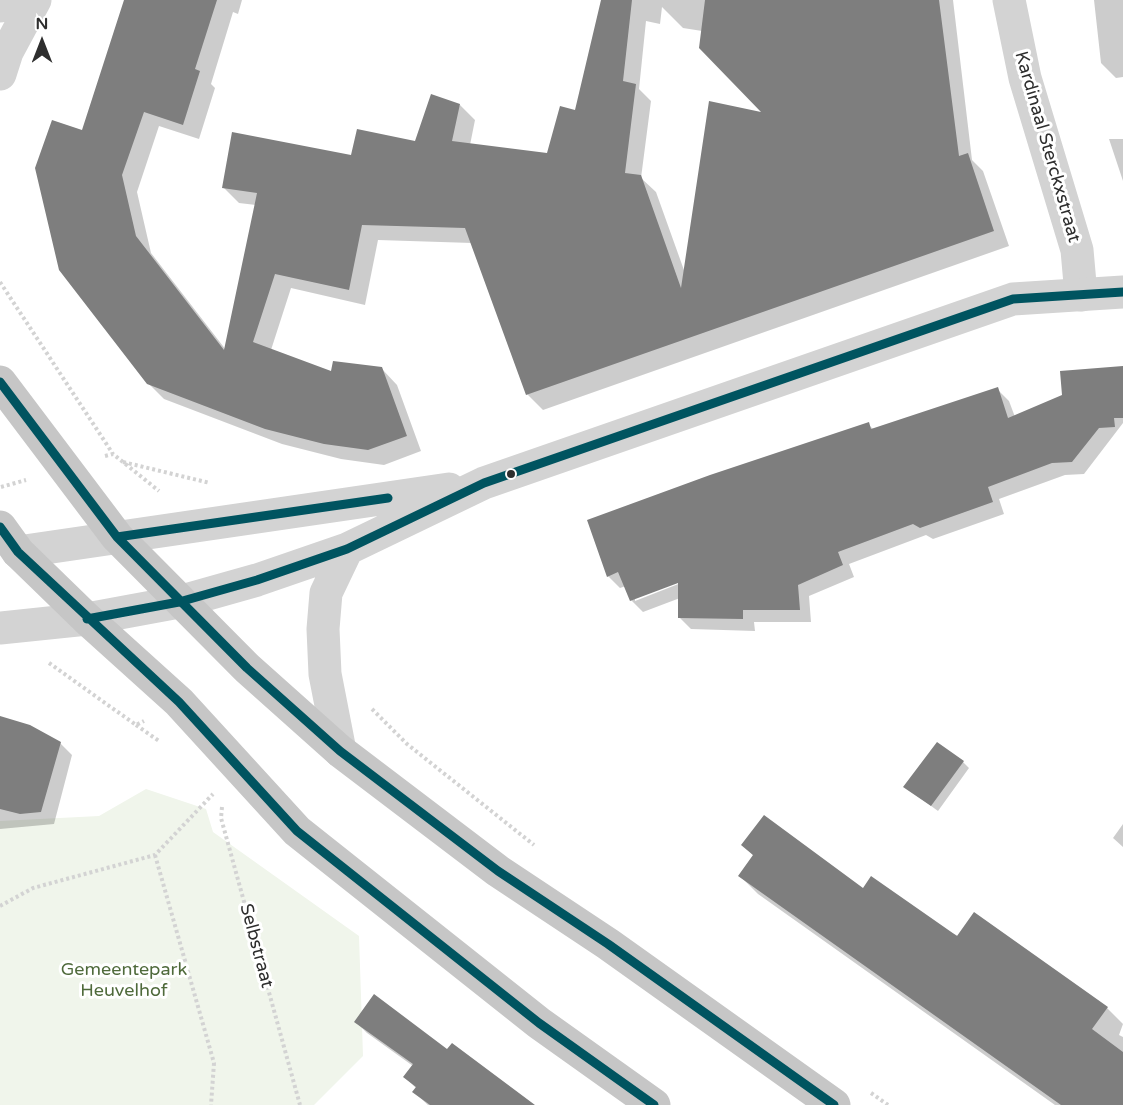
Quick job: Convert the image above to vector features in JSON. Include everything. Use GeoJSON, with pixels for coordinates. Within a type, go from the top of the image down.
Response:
{"type":"FeatureCollection","features":[{"type":"Feature","properties":{"kind":"main road"},"geometry":{"type":"LineString","coordinates":[[0,381],[117,537],[247,668],[339,751],[498,871],[608,944],[834,1105]]}},
{"type":"Feature","properties":{"kind":"main road"},"geometry":{"type":"LineString","coordinates":[[6,544],[179,702],[297,831],[538,1023],[654,1105]]}},
{"type":"Feature","properties":{"kind":"street"},"geometry":{"type":"LineString","coordinates":[[0,6],[6,0]]}},
{"type":"Feature","properties":{"kind":"street"},"geometry":{"type":"LineString","coordinates":[[0,74],[7,52],[35,0]]}},
{"type":"Feature","properties":{"kind":"street","name":"Kardinaal Sterckxstraat"},"geometry":{"type":"LineString","coordinates":[[1009,0],[1025,78],[1077,250],[1081,295]]}},
{"type":"Feature","properties":{"kind":"street"},"geometry":{"type":"LineString","coordinates":[[0,628],[87,620],[179,602],[257,580],[347,549],[484,483],[1012,299],[1123,292]]}},
{"type":"Feature","properties":{"kind":"street"},"geometry":{"type":"LineString","coordinates":[[6,544],[117,537],[484,483]]}},
{"type":"Feature","properties":{"kind":"street"},"geometry":{"type":"LineString","coordinates":[[339,751],[325,674],[323,628],[326,593],[347,549]]}},
{"type":"Feature","properties":{"kind":"path"},"geometry":{"type":"LineString","coordinates":[[0,282],[113,454]]}},
{"type":"Feature","properties":{"kind":"path"},"geometry":{"type":"LineString","coordinates":[[368,704],[407,744],[538,848]]}},
{"type":"Feature","properties":{"kind":"path"},"geometry":{"type":"LineString","coordinates":[[0,906],[33,888],[155,855],[215,793]]}},
{"type":"Feature","properties":{"kind":"path","name":"Selbstraat"},"geometry":{"type":"LineString","coordinates":[[222,796],[221,818],[300,1105]]}},
{"type":"Feature","properties":{"kind":"path"},"geometry":{"type":"LineString","coordinates":[[155,855],[214,1063],[211,1105]]}},
{"type":"Feature","properties":{"kind":"path"},"geometry":{"type":"LineString","coordinates":[[863,1088],[888,1105]]}},
{"type":"Feature","properties":{"kind":"green space","name":"Gemeentepark Heuvelhof"},"geometry":{"type":"Polygon","coordinates":[[[146,789],[206,809],[213,832],[359,936],[363,1056],[314,1105],[0,1105],[0,821],[99,816],[146,789]]]}},
{"type":"Feature","properties":{"kind":"building"},"geometry":{"type":"Polygon","coordinates":[[[124,0],[217,0],[195,69],[200,71],[183,125],[144,112],[122,175],[136,236],[224,350],[257,193],[222,188],[232,132],[351,155],[357,129],[415,141],[431,94],[460,104],[452,141],[547,153],[560,106],[575,110],[601,0],[632,0],[623,81],[636,84],[625,173],[641,175],[681,288],[709,101],[761,112],[699,48],[705,0],[939,0],[959,156],[968,153],[994,231],[526,395],[465,228],[362,225],[349,290],[275,274],[253,342],[331,371],[333,361],[382,367],[407,436],[368,450],[324,444],[265,429],[147,384],[59,270],[35,168],[52,120],[82,130],[124,0]]]}},
{"type":"Feature","properties":{"kind":"building"},"geometry":{"type":"Polygon","coordinates":[[[1123,366],[1123,418],[1114,418],[1115,427],[1099,428],[1072,462],[1052,463],[988,487],[993,502],[920,528],[913,524],[838,552],[843,565],[798,585],[800,610],[743,610],[743,619],[678,618],[678,583],[630,601],[618,572],[607,577],[587,520],[710,475],[869,422],[871,429],[998,387],[1008,418],[1062,395],[1060,371],[1123,366]]]}},
{"type":"Feature","properties":{"kind":"building"},"geometry":{"type":"Polygon","coordinates":[[[0,716],[30,725],[61,742],[41,812],[20,814],[0,809],[0,716]]]}},
{"type":"Feature","properties":{"kind":"building"},"geometry":{"type":"Polygon","coordinates":[[[937,742],[964,761],[931,806],[903,787],[937,742]]]}},
{"type":"Feature","properties":{"kind":"building"},"geometry":{"type":"Polygon","coordinates":[[[764,815],[863,888],[871,876],[957,936],[974,912],[1108,1007],[1092,1029],[1123,1052],[1123,1105],[1061,1105],[738,876],[753,855],[741,845],[764,815]]]}},
{"type":"Feature","properties":{"kind":"building"},"geometry":{"type":"Polygon","coordinates":[[[374,994],[447,1049],[452,1043],[535,1105],[430,1105],[412,1092],[416,1087],[403,1077],[413,1064],[354,1022],[374,994]]]}},
{"type":"Feature","properties":{"kind":"transit line"},"geometry":{"type":"LineString","coordinates":[[87,619],[179,602],[257,580],[347,549],[484,483],[1013,299],[1123,292]]}},
{"type":"Feature","properties":{"kind":"transit line"},"geometry":{"type":"LineString","coordinates":[[0,382],[117,537],[247,668],[340,751],[498,871],[608,944],[834,1105]]}},
{"type":"Feature","properties":{"kind":"transit line"},"geometry":{"type":"LineString","coordinates":[[117,537],[388,498]]}},
{"type":"Feature","properties":{"kind":"transit line"},"geometry":{"type":"LineString","coordinates":[[0,527],[18,552],[179,702],[297,831],[539,1023],[654,1105]]}}]}
